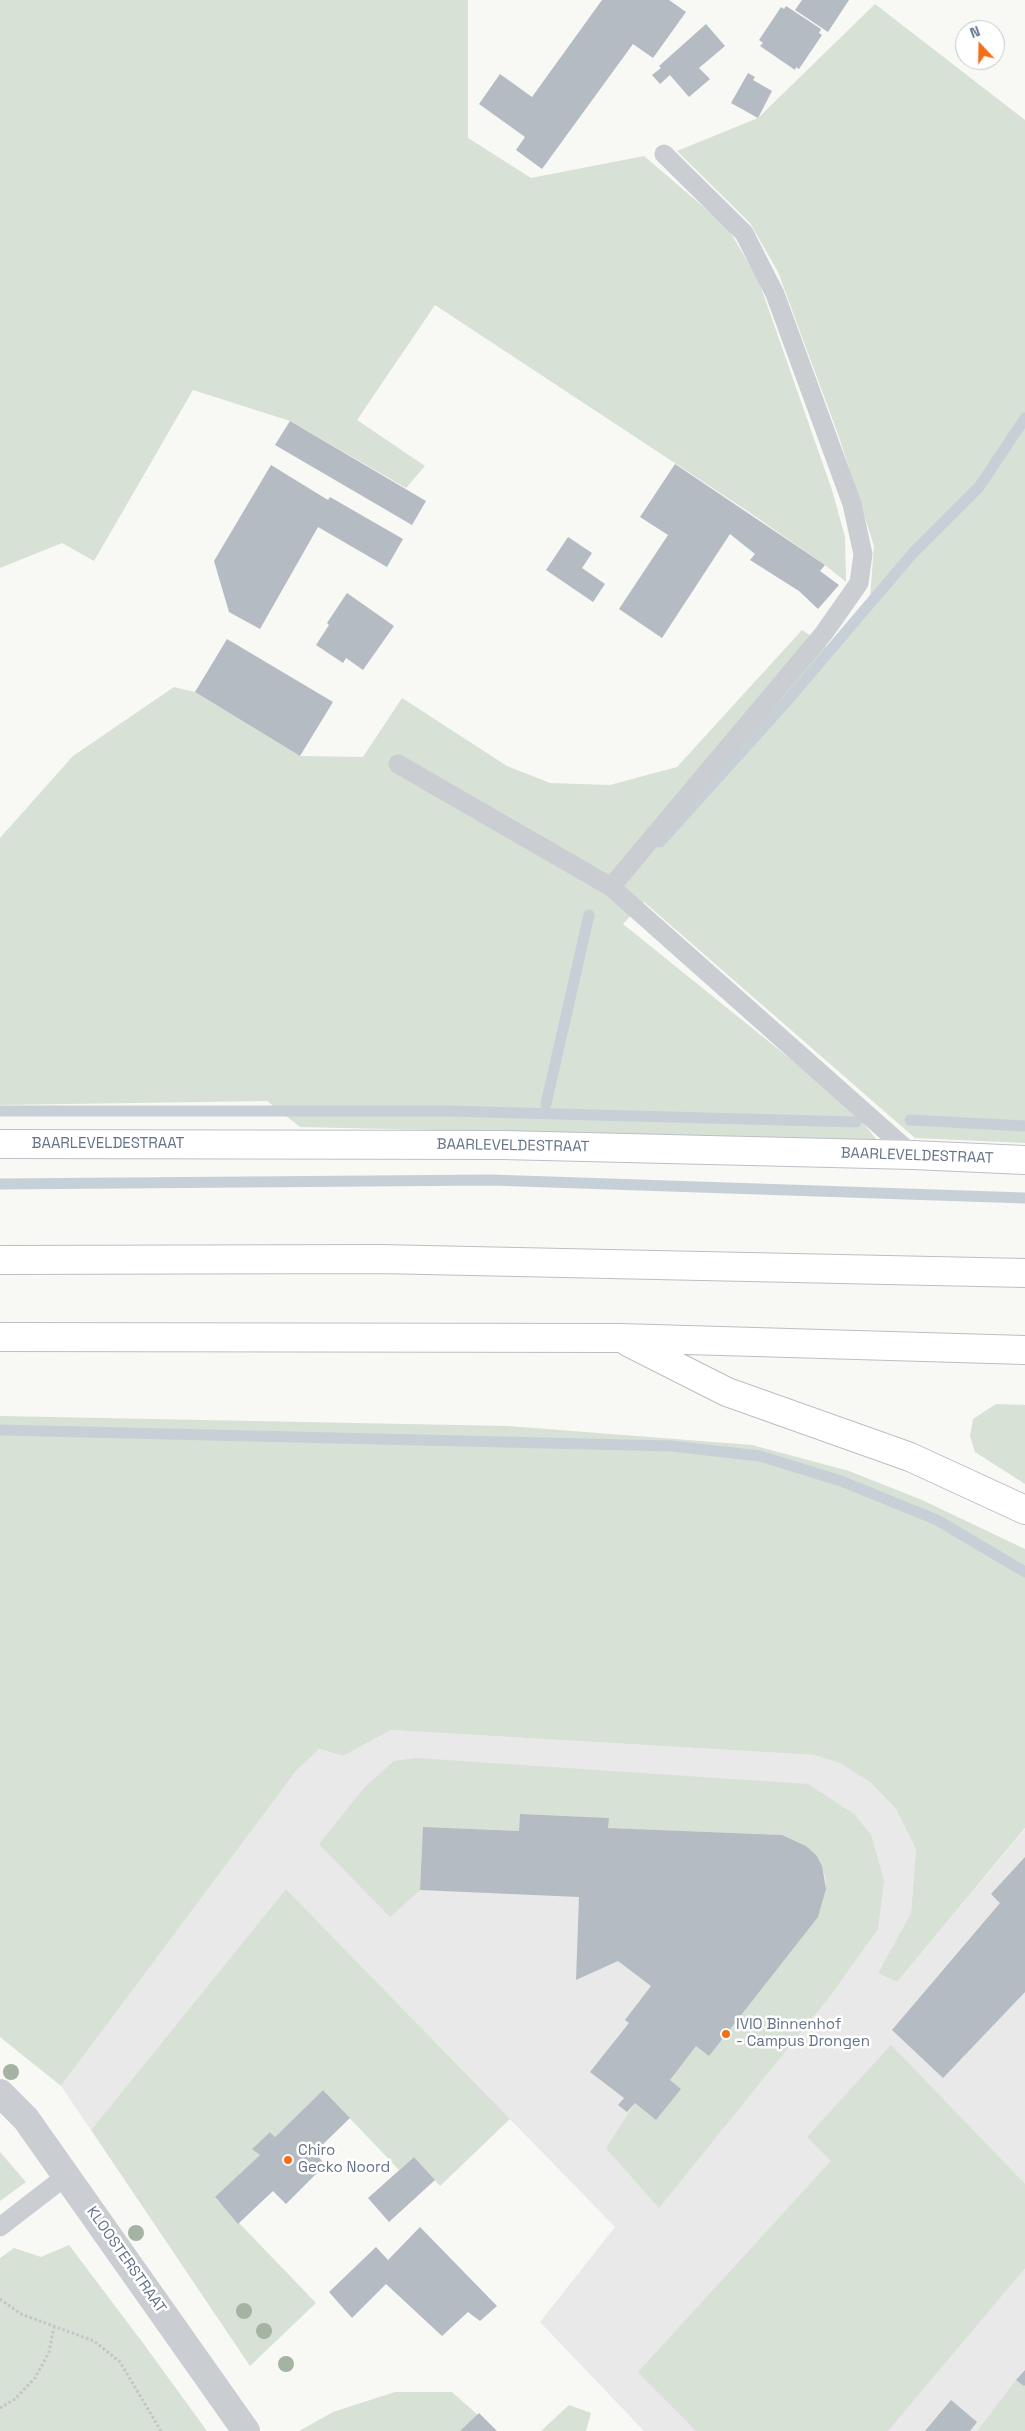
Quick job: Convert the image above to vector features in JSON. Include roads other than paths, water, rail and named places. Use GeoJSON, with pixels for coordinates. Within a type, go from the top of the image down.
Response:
{"type":"FeatureCollection","features":[{"type":"Feature","properties":{"kind":"main road","name":"BAARLEVELDESTRAAT"},"geometry":{"type":"LineString","coordinates":[[0,1144],[503,1145],[913,1154],[1025,1160]]}},
{"type":"Feature","properties":{"kind":"main road"},"geometry":{"type":"LineString","coordinates":[[0,1260],[379,1260],[1025,1273]]}},
{"type":"Feature","properties":{"kind":"main road"},"geometry":{"type":"LineString","coordinates":[[0,1337],[620,1338],[1025,1350]]}},
{"type":"Feature","properties":{"kind":"main road"},"geometry":{"type":"LineString","coordinates":[[620,1338],[727,1392],[910,1457],[1025,1510]]}},
{"type":"Feature","properties":{"kind":"street","name":"KLOOSTERSTRAAT"},"geometry":{"type":"LineString","coordinates":[[0,2093],[26,2119],[246,2431]]}},
{"type":"Feature","properties":{"kind":"lane"},"geometry":{"type":"LineString","coordinates":[[611,887],[824,634],[860,583],[863,554],[852,504],[775,294],[744,234],[664,154]]}},
{"type":"Feature","properties":{"kind":"lane"},"geometry":{"type":"LineString","coordinates":[[398,764],[611,887],[913,1154]]}},
{"type":"Feature","properties":{"kind":"lane"},"geometry":{"type":"LineString","coordinates":[[0,2227],[66,2176]]}},
{"type":"Feature","properties":{"kind":"waterway"},"geometry":{"type":"LineString","coordinates":[[660,842],[787,701],[913,553],[979,487],[1025,418]]}},
{"type":"Feature","properties":{"kind":"waterway"},"geometry":{"type":"LineString","coordinates":[[546,1104],[589,915]]}},
{"type":"Feature","properties":{"kind":"waterway"},"geometry":{"type":"LineString","coordinates":[[0,1111],[447,1111],[856,1122]]}},
{"type":"Feature","properties":{"kind":"waterway"},"geometry":{"type":"LineString","coordinates":[[910,1120],[1025,1126]]}},
{"type":"Feature","properties":{"kind":"waterway"},"geometry":{"type":"LineString","coordinates":[[0,1184],[491,1180],[1025,1198]]}},
{"type":"Feature","properties":{"kind":"waterway"},"geometry":{"type":"LineString","coordinates":[[0,1430],[671,1446],[760,1456],[841,1481],[937,1520],[1025,1572]]}},
{"type":"Feature","properties":{"kind":"place","name":"IVIO Binnenhof - Campus Drongen"},"geometry":{"type":"Point","coordinates":[726,2034]}},
{"type":"Feature","properties":{"kind":"place","name":"Chiro Gecko Noord"},"geometry":{"type":"Point","coordinates":[288,2160]}}]}
